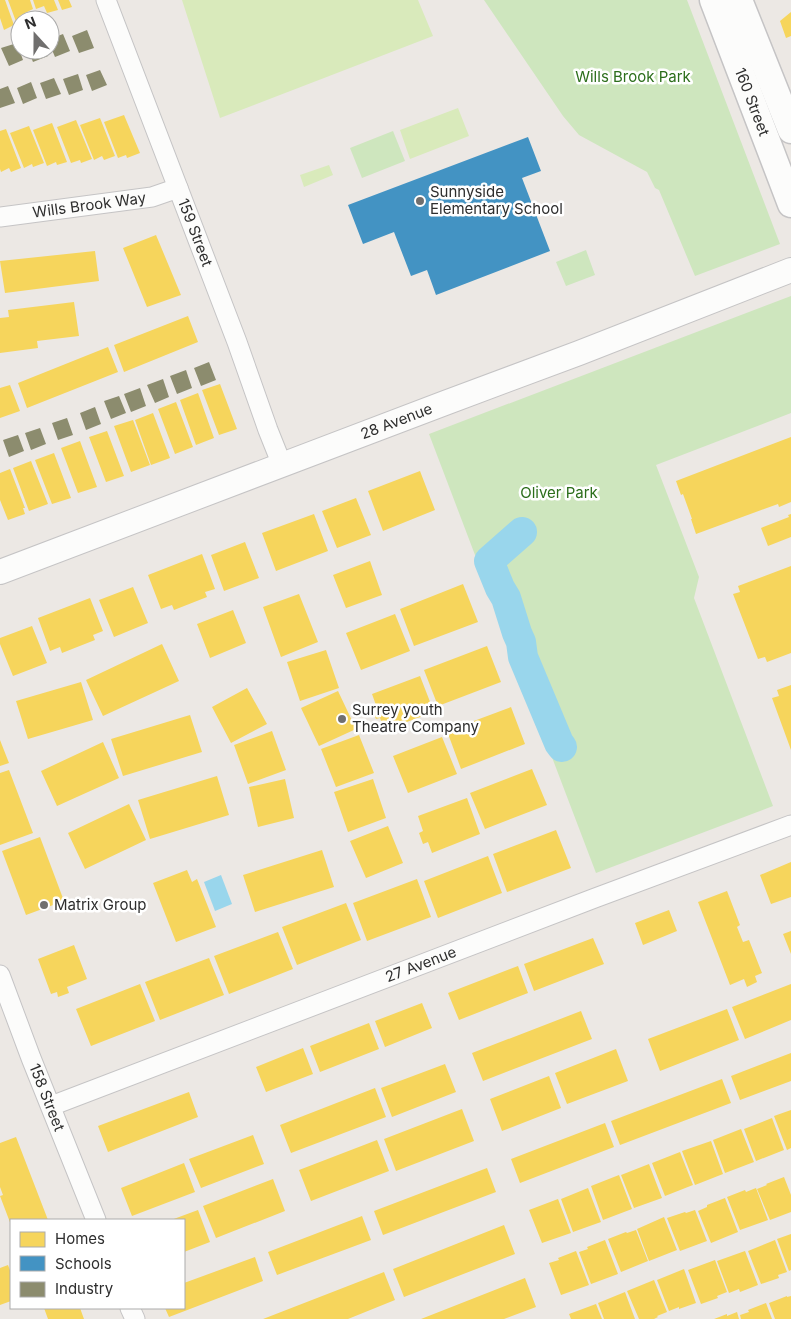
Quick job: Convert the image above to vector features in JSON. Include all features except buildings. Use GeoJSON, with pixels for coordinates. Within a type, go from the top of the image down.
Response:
{"type":"FeatureCollection","features":[{"type":"Feature","properties":{"kind":"main road","name":"160 Street"},"geometry":{"type":"LineString","coordinates":[[713,0],[791,204]]}},
{"type":"Feature","properties":{"kind":"main road","name":"160 Street"},"geometry":{"type":"LineString","coordinates":[[739,0],[791,130]]}},
{"type":"Feature","properties":{"kind":"street","name":"159 Street"},"geometry":{"type":"LineString","coordinates":[[106,0],[282,465]]}},
{"type":"Feature","properties":{"kind":"street","name":"Wills Brook Way"},"geometry":{"type":"LineString","coordinates":[[0,217],[152,197],[178,188]]}},
{"type":"Feature","properties":{"kind":"street","name":"28 Avenue"},"geometry":{"type":"LineString","coordinates":[[0,572],[579,353],[791,270]]}},
{"type":"Feature","properties":{"kind":"street","name":"27 Avenue"},"geometry":{"type":"LineString","coordinates":[[51,1106],[791,825]]}},
{"type":"Feature","properties":{"kind":"street","name":"158 Street"},"geometry":{"type":"LineString","coordinates":[[0,975],[96,1219]]}},
{"type":"Feature","properties":{"kind":"green space"},"geometry":{"type":"Polygon","coordinates":[[[182,0],[418,0],[433,36],[220,118],[182,0]]]}},
{"type":"Feature","properties":{"kind":"green space","name":"Wills Brook Park"},"geometry":{"type":"Polygon","coordinates":[[[484,0],[687,0],[780,244],[695,276],[659,190],[655,188],[647,172],[579,135],[563,116],[484,0]]]}},
{"type":"Feature","properties":{"kind":"green space"},"geometry":{"type":"Polygon","coordinates":[[[458,108],[469,136],[410,159],[400,130],[458,108]]]}},
{"type":"Feature","properties":{"kind":"green space"},"geometry":{"type":"Polygon","coordinates":[[[393,131],[405,161],[362,178],[350,148],[393,131]]]}},
{"type":"Feature","properties":{"kind":"green space"},"geometry":{"type":"Polygon","coordinates":[[[329,165],[333,175],[304,187],[300,175],[329,165]]]}},
{"type":"Feature","properties":{"kind":"green space"},"geometry":{"type":"Polygon","coordinates":[[[586,250],[595,275],[566,286],[556,262],[586,250]]]}},
{"type":"Feature","properties":{"kind":"green space","name":"Oliver Park"},"geometry":{"type":"Polygon","coordinates":[[[791,296],[791,413],[656,465],[699,577],[694,598],[773,806],[596,873],[429,434],[791,296]]]}},
{"type":"Feature","properties":{"kind":"water"},"geometry":{"type":"Polygon","coordinates":[[[221,875],[232,904],[215,911],[204,882],[221,875]]]}},
{"type":"Feature","properties":{"kind":"waterway"},"geometry":{"type":"LineString","coordinates":[[522,532],[489,561],[506,598],[521,642],[523,657],[562,747]]}},
{"type":"Feature","properties":{"kind":"place","name":"Sunnyside Elementary School"},"geometry":{"type":"Point","coordinates":[420,201]}},
{"type":"Feature","properties":{"kind":"place","name":"Surrey youth Theatre Company"},"geometry":{"type":"Point","coordinates":[342,719]}},
{"type":"Feature","properties":{"kind":"place","name":"Matrix Group"},"geometry":{"type":"Point","coordinates":[44,905]}}]}
